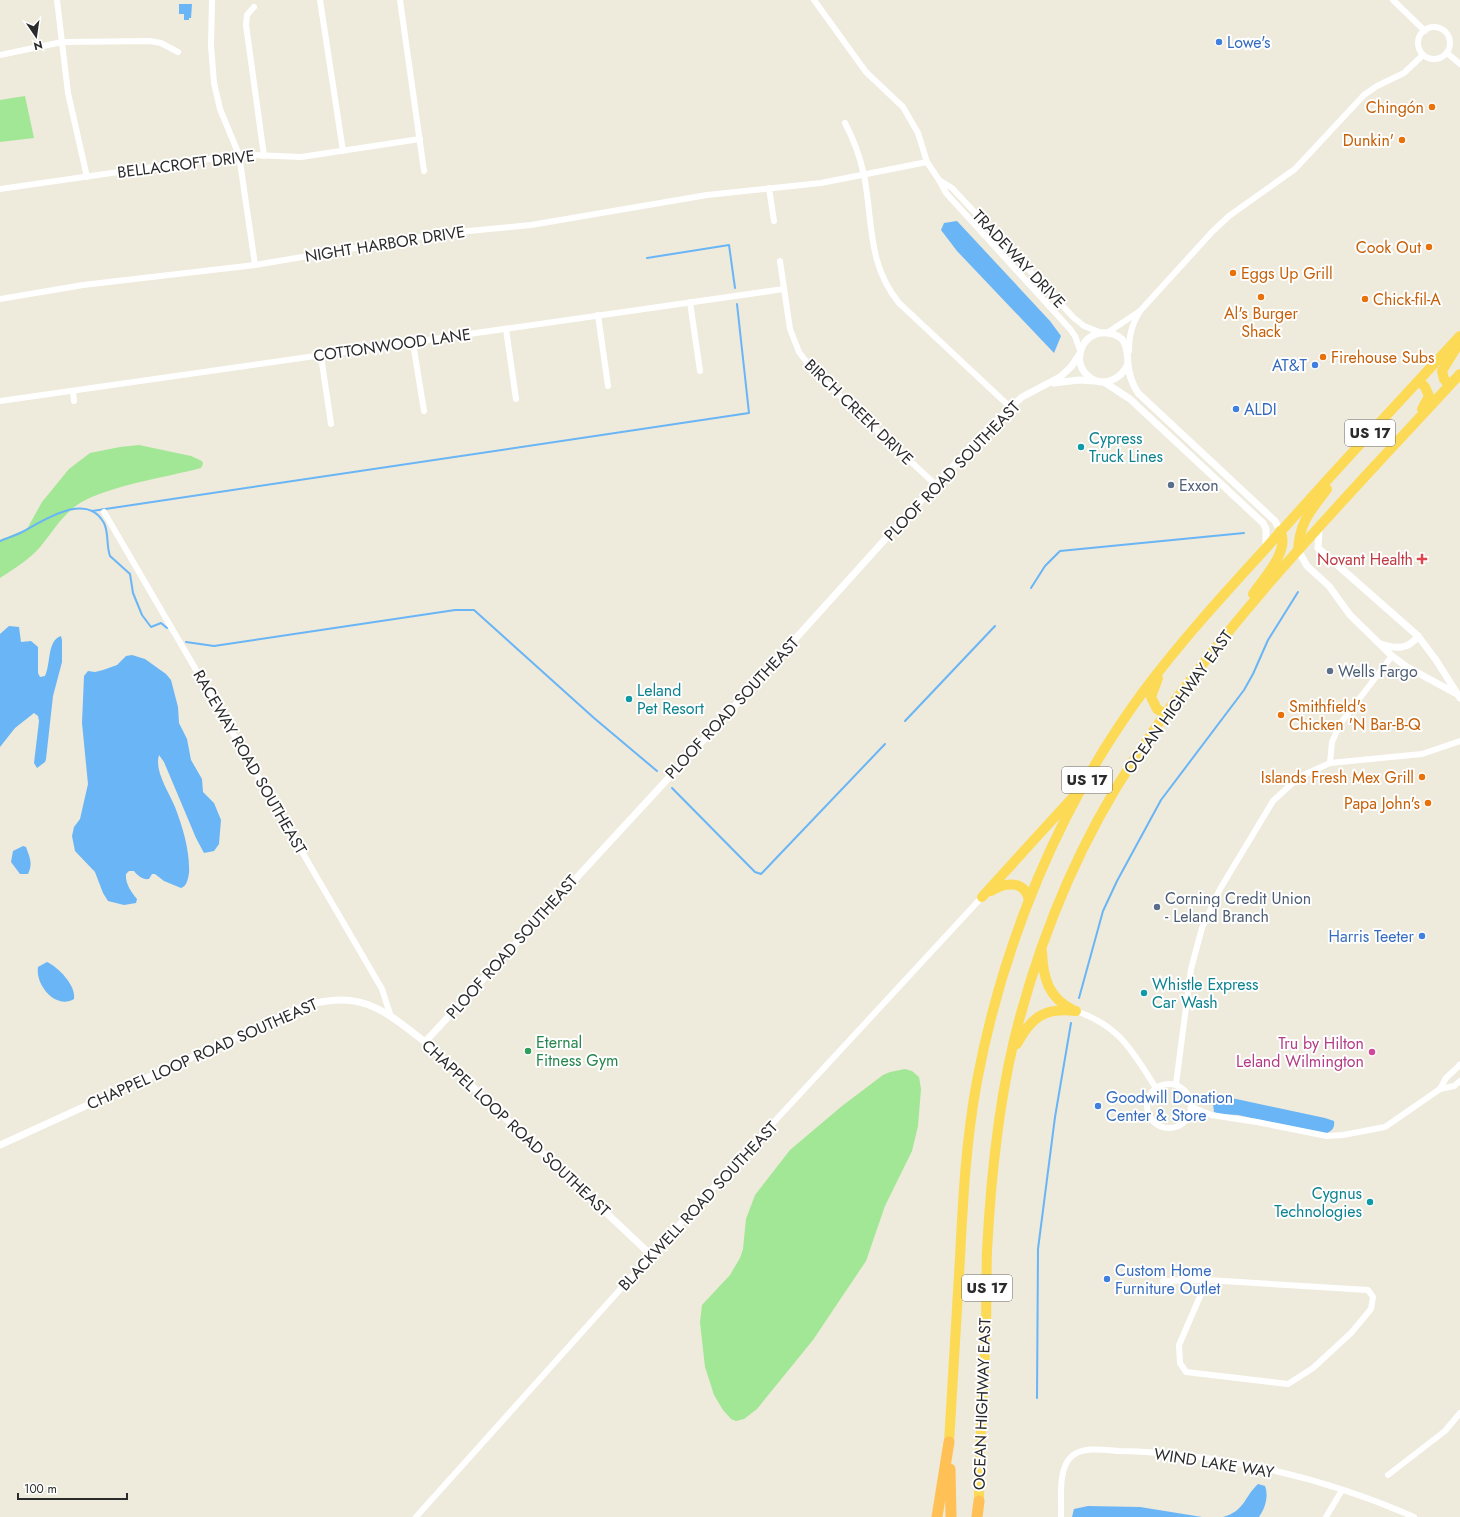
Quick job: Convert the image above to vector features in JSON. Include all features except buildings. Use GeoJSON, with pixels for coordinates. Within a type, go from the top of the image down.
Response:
{"type":"FeatureCollection","features":[{"type":"Feature","properties":{"kind":"highway","name":"OCEAN HIGHWAY EAST"},"geometry":{"type":"LineString","coordinates":[[949,1442],[964,1176],[971,1116],[991,1018],[1010,954],[1029,900],[1058,836],[1086,782],[1128,714],[1161,669],[1210,610],[1280,531],[1460,336]]}},
{"type":"Feature","properties":{"kind":"highway"},"geometry":{"type":"LineString","coordinates":[[1449,385],[1444,379],[1442,371],[1460,342]]}},
{"type":"Feature","properties":{"kind":"highway","name":"OCEAN HIGHWAY EAST"},"geometry":{"type":"LineString","coordinates":[[978,1501],[990,1214],[998,1131],[1010,1057],[1020,1018],[1042,946],[1064,894],[1104,809],[1136,756],[1165,714],[1223,637],[1298,550],[1460,374]]}},
{"type":"Feature","properties":{"kind":"highway"},"geometry":{"type":"LineString","coordinates":[[1409,429],[1429,396],[1425,387],[1419,381]]}},
{"type":"Feature","properties":{"kind":"highway"},"geometry":{"type":"LineString","coordinates":[[1298,550],[1299,536],[1304,521],[1355,450]]}},
{"type":"Feature","properties":{"kind":"highway"},"geometry":{"type":"LineString","coordinates":[[1223,637],[1281,552],[1284,542],[1280,531]]}},
{"type":"Feature","properties":{"kind":"highway"},"geometry":{"type":"LineString","coordinates":[[1161,669],[1151,697],[1157,709],[1165,714]]}},
{"type":"Feature","properties":{"kind":"highway"},"geometry":{"type":"LineString","coordinates":[[982,897],[1086,782]]}},
{"type":"Feature","properties":{"kind":"highway"},"geometry":{"type":"LineString","coordinates":[[982,897],[1001,886],[1016,884],[1024,889],[1029,900]]}},
{"type":"Feature","properties":{"kind":"highway"},"geometry":{"type":"LineString","coordinates":[[1042,946],[1045,976],[1049,990],[1065,1006],[1076,1011]]}},
{"type":"Feature","properties":{"kind":"highway"},"geometry":{"type":"LineString","coordinates":[[1010,1057],[1020,1038],[1035,1019],[1045,1012],[1055,1010],[1076,1011]]}},
{"type":"Feature","properties":{"kind":"highway"},"geometry":{"type":"LineString","coordinates":[[937,1517],[949,1442]]}},
{"type":"Feature","properties":{"kind":"highway","name":"US 17"},"geometry":{"type":"LineString","coordinates":[[949,1442],[951,1517]]}},
{"type":"Feature","properties":{"kind":"highway"},"geometry":{"type":"LineString","coordinates":[[978,1501],[978,1517]]}},
{"type":"Feature","properties":{"kind":"street"},"geometry":{"type":"LineString","coordinates":[[57,0],[68,93],[87,177]]}},
{"type":"Feature","properties":{"kind":"street"},"geometry":{"type":"LineString","coordinates":[[212,0],[211,52],[214,83],[220,109],[238,156],[255,265]]}},
{"type":"Feature","properties":{"kind":"street"},"geometry":{"type":"LineString","coordinates":[[320,0],[343,150]]}},
{"type":"Feature","properties":{"kind":"street"},"geometry":{"type":"LineString","coordinates":[[400,0],[424,171]]}},
{"type":"Feature","properties":{"kind":"street","name":"TRADEWAY DRIVE"},"geometry":{"type":"LineString","coordinates":[[814,0],[866,72],[903,107],[918,133],[928,162],[946,193],[1070,329],[1075,336],[1080,352]]}},
{"type":"Feature","properties":{"kind":"street"},"geometry":{"type":"LineString","coordinates":[[1393,0],[1425,31]]}},
{"type":"Feature","properties":{"kind":"street"},"geometry":{"type":"LineString","coordinates":[[254,6],[247,15],[246,25],[264,156]]}},
{"type":"Feature","properties":{"kind":"street"},"geometry":{"type":"LineString","coordinates":[[1432,28],[1445,31],[1450,44],[1447,53],[1438,59],[1428,58],[1423,55],[1418,42],[1425,31],[1432,28]]}},
{"type":"Feature","properties":{"kind":"street"},"geometry":{"type":"LineString","coordinates":[[0,55],[62,42],[150,41],[161,43],[178,52]]}},
{"type":"Feature","properties":{"kind":"street"},"geometry":{"type":"LineString","coordinates":[[1447,53],[1460,64]]}},
{"type":"Feature","properties":{"kind":"street"},"geometry":{"type":"LineString","coordinates":[[1140,311],[1105,333],[1088,338],[1080,352],[1083,371],[1089,377],[1096,381],[1104,382],[1119,377],[1128,361],[1129,338],[1133,322],[1140,311],[1220,224],[1295,170],[1364,95],[1377,86],[1404,73],[1423,55]]}},
{"type":"Feature","properties":{"kind":"street"},"geometry":{"type":"LineString","coordinates":[[845,123],[858,151],[864,176],[874,256],[888,289],[899,303],[1010,407]]}},
{"type":"Feature","properties":{"kind":"street","name":"BELLACROFT DRIVE"},"geometry":{"type":"LineString","coordinates":[[0,189],[238,156],[290,157],[420,140]]}},
{"type":"Feature","properties":{"kind":"street","name":"NIGHT HARBOR DRIVE"},"geometry":{"type":"LineString","coordinates":[[0,299],[83,285],[255,265],[426,236],[531,225],[675,200],[821,183],[864,176],[928,162]]}},
{"type":"Feature","properties":{"kind":"street","name":"TRADEWAY DRIVE"},"geometry":{"type":"LineString","coordinates":[[939,180],[952,188],[1074,318],[1084,326],[1105,333]]}},
{"type":"Feature","properties":{"kind":"street"},"geometry":{"type":"LineString","coordinates":[[769,188],[774,221]]}},
{"type":"Feature","properties":{"kind":"street","name":"BIRCH CREEK DRIVE"},"geometry":{"type":"LineString","coordinates":[[780,261],[790,329],[796,346],[805,362],[827,386],[936,485]]}},
{"type":"Feature","properties":{"kind":"street","name":"COTTONWOOD LANE"},"geometry":{"type":"LineString","coordinates":[[0,401],[784,289]]}},
{"type":"Feature","properties":{"kind":"street"},"geometry":{"type":"LineString","coordinates":[[690,302],[700,372]]}},
{"type":"Feature","properties":{"kind":"street"},"geometry":{"type":"LineString","coordinates":[[598,316],[608,386]]}},
{"type":"Feature","properties":{"kind":"street"},"geometry":{"type":"LineString","coordinates":[[506,329],[516,399]]}},
{"type":"Feature","properties":{"kind":"street"},"geometry":{"type":"LineString","coordinates":[[1105,333],[1114,335],[1125,344],[1133,384],[1142,398],[1275,521],[1280,531]]}},
{"type":"Feature","properties":{"kind":"street"},"geometry":{"type":"LineString","coordinates":[[413,343],[424,411]]}},
{"type":"Feature","properties":{"kind":"street","name":"PLOOF ROAD SOUTHEAST"},"geometry":{"type":"LineString","coordinates":[[425,1042],[936,485],[1010,407],[1027,394],[1060,377],[1071,367],[1080,352]]}},
{"type":"Feature","properties":{"kind":"street"},"geometry":{"type":"LineString","coordinates":[[321,356],[331,424]]}},
{"type":"Feature","properties":{"kind":"street","name":"PLOOF ROAD SOUTHEAST"},"geometry":{"type":"LineString","coordinates":[[1046,385],[1061,381],[1096,381]]}},
{"type":"Feature","properties":{"kind":"street"},"geometry":{"type":"LineString","coordinates":[[1104,382],[1130,399],[1263,523],[1266,529],[1266,547]]}},
{"type":"Feature","properties":{"kind":"street"},"geometry":{"type":"LineString","coordinates":[[73,391],[74,401]]}},
{"type":"Feature","properties":{"kind":"street","name":"RACEWAY ROAD SOUTHEAST"},"geometry":{"type":"LineString","coordinates":[[104,512],[382,989],[390,1014]]}},
{"type":"Feature","properties":{"kind":"street"},"geometry":{"type":"LineString","coordinates":[[1319,528],[1318,548],[1418,636],[1459,694]]}},
{"type":"Feature","properties":{"kind":"street"},"geometry":{"type":"LineString","coordinates":[[1298,550],[1307,566],[1329,586],[1350,615],[1392,656],[1407,667],[1459,694]]}},
{"type":"Feature","properties":{"kind":"street"},"geometry":{"type":"LineString","coordinates":[[1379,643],[1389,647],[1404,648],[1413,643],[1418,636]]}},
{"type":"Feature","properties":{"kind":"street"},"geometry":{"type":"LineString","coordinates":[[1330,763],[1332,742],[1340,724],[1392,656]]}},
{"type":"Feature","properties":{"kind":"street"},"geometry":{"type":"LineString","coordinates":[[1176,1084],[1191,970],[1197,942],[1210,910],[1244,848],[1273,801],[1299,777],[1330,763],[1422,754],[1460,741]]}},
{"type":"Feature","properties":{"kind":"street","name":"BLACKWELL ROAD SOUTHEAST"},"geometry":{"type":"LineString","coordinates":[[416,1517],[652,1255],[982,897]]}},
{"type":"Feature","properties":{"kind":"street","name":"CHAPPEL LOOP ROAD SOUTHEAST"},"geometry":{"type":"LineString","coordinates":[[0,1145],[302,1007],[331,1000],[356,1001],[378,1008],[390,1014],[425,1042],[652,1255]]}},
{"type":"Feature","properties":{"kind":"street"},"geometry":{"type":"LineString","coordinates":[[1076,1011],[1098,1019],[1115,1032],[1130,1048],[1156,1088]]}},
{"type":"Feature","properties":{"kind":"street"},"geometry":{"type":"LineString","coordinates":[[1440,1090],[1446,1078],[1460,1066]]}},
{"type":"Feature","properties":{"kind":"street"},"geometry":{"type":"LineString","coordinates":[[1192,1107],[1211,1115],[1257,1122],[1327,1136],[1385,1127],[1440,1090],[1454,1086],[1460,1082]]}},
{"type":"Feature","properties":{"kind":"street"},"geometry":{"type":"LineString","coordinates":[[1168,1083],[1176,1084],[1188,1092],[1192,1107],[1189,1117],[1184,1123],[1174,1128],[1167,1128],[1158,1125],[1152,1120],[1147,1109],[1147,1101],[1156,1088],[1168,1083]]}},
{"type":"Feature","properties":{"kind":"street"},"geometry":{"type":"LineString","coordinates":[[1163,1281],[1207,1280],[1368,1290],[1373,1297],[1371,1309],[1351,1332],[1313,1368],[1288,1384],[1186,1372],[1180,1363],[1179,1345],[1207,1280]]}},
{"type":"Feature","properties":{"kind":"street"},"geometry":{"type":"LineString","coordinates":[[1388,1475],[1445,1431],[1460,1413]]}},
{"type":"Feature","properties":{"kind":"street","name":"WIND LAKE WAY"},"geometry":{"type":"LineString","coordinates":[[1061,1517],[1064,1466],[1072,1456],[1086,1451],[1161,1453],[1229,1462],[1286,1474],[1342,1490],[1414,1517]]}},
{"type":"Feature","properties":{"kind":"street"},"geometry":{"type":"LineString","coordinates":[[1326,1517],[1342,1490]]}},
{"type":"Feature","properties":{"kind":"green space"},"geometry":{"type":"Polygon","coordinates":[[[25,96],[34,138],[0,142],[0,100],[25,96]]]}},
{"type":"Feature","properties":{"kind":"green space"},"geometry":{"type":"Polygon","coordinates":[[[139,445],[191,456],[202,461],[203,464],[201,468],[138,482],[92,497],[80,503],[63,517],[41,546],[32,555],[22,564],[0,578],[0,540],[27,529],[42,502],[69,469],[90,453],[139,445]]]}},
{"type":"Feature","properties":{"kind":"green space"},"geometry":{"type":"Polygon","coordinates":[[[905,1069],[912,1071],[919,1077],[921,1089],[918,1126],[912,1151],[885,1206],[866,1261],[813,1340],[757,1409],[744,1419],[736,1421],[731,1419],[723,1410],[714,1395],[705,1367],[700,1322],[702,1305],[730,1275],[740,1258],[743,1249],[746,1219],[755,1195],[790,1150],[842,1106],[883,1075],[905,1069]]]}},
{"type":"Feature","properties":{"kind":"water"},"geometry":{"type":"Polygon","coordinates":[[[179,4],[192,4],[191,18],[189,18],[189,20],[184,20],[184,14],[179,14],[179,4]]]}},
{"type":"Feature","properties":{"kind":"water"},"geometry":{"type":"Polygon","coordinates":[[[957,221],[1050,321],[1061,336],[1054,353],[957,251],[941,230],[944,223],[957,221]]]}},
{"type":"Feature","properties":{"kind":"water"},"geometry":{"type":"Polygon","coordinates":[[[9,626],[19,627],[21,642],[31,641],[38,647],[38,673],[40,677],[45,676],[47,671],[53,642],[61,636],[62,640],[62,662],[53,696],[46,759],[45,762],[37,768],[34,763],[39,721],[38,716],[34,713],[15,728],[0,747],[0,634],[9,626]]]}},
{"type":"Feature","properties":{"kind":"water"},"geometry":{"type":"Polygon","coordinates":[[[132,655],[145,659],[166,674],[171,680],[178,707],[179,723],[187,739],[191,760],[202,779],[203,792],[214,803],[221,820],[219,844],[214,851],[204,853],[196,838],[164,762],[159,755],[158,761],[160,775],[181,823],[188,856],[188,878],[186,884],[181,888],[164,881],[155,874],[152,874],[149,879],[145,879],[134,871],[129,871],[126,874],[126,881],[137,899],[136,903],[124,905],[108,901],[103,893],[95,872],[75,851],[72,836],[74,827],[80,819],[88,784],[82,723],[84,676],[88,671],[95,672],[117,665],[126,656],[132,655]]]}},
{"type":"Feature","properties":{"kind":"water"},"geometry":{"type":"Polygon","coordinates":[[[23,846],[26,847],[29,854],[30,867],[28,874],[20,874],[11,862],[13,851],[23,846]]]}},
{"type":"Feature","properties":{"kind":"water"},"geometry":{"type":"Polygon","coordinates":[[[47,962],[61,972],[69,982],[74,994],[74,999],[67,1002],[60,1001],[48,994],[43,988],[38,974],[38,967],[47,962]]]}},
{"type":"Feature","properties":{"kind":"water"},"geometry":{"type":"Polygon","coordinates":[[[1227,1097],[1325,1118],[1334,1121],[1334,1126],[1325,1134],[1238,1115],[1218,1114],[1214,1112],[1213,1104],[1216,1099],[1227,1097]]]}},
{"type":"Feature","properties":{"kind":"water"},"geometry":{"type":"Polygon","coordinates":[[[1258,1484],[1265,1486],[1267,1494],[1265,1506],[1259,1517],[1223,1517],[1236,1511],[1258,1484]]]}},
{"type":"Feature","properties":{"kind":"water"},"geometry":{"type":"Polygon","coordinates":[[[1088,1506],[1140,1507],[1202,1517],[1072,1517],[1074,1509],[1088,1506]]]}},
{"type":"Feature","properties":{"kind":"waterway"},"geometry":{"type":"LineString","coordinates":[[647,258],[729,245],[735,288]]}},
{"type":"Feature","properties":{"kind":"waterway"},"geometry":{"type":"LineString","coordinates":[[92,511],[749,413],[737,304]]}},
{"type":"Feature","properties":{"kind":"waterway"},"geometry":{"type":"LineString","coordinates":[[0,541],[18,534],[52,516],[64,512],[75,509],[86,509],[96,514],[106,527],[110,556],[130,574],[133,593],[142,615],[151,627],[161,623],[167,628]]}},
{"type":"Feature","properties":{"kind":"waterway"},"geometry":{"type":"LineString","coordinates":[[1031,588],[1045,566],[1060,551],[1244,533]]}},
{"type":"Feature","properties":{"kind":"waterway"},"geometry":{"type":"LineString","coordinates":[[1079,998],[1103,911],[1117,881],[1161,800],[1244,690],[1268,640],[1298,592]]}},
{"type":"Feature","properties":{"kind":"waterway"},"geometry":{"type":"LineString","coordinates":[[186,642],[214,646],[455,610],[474,610],[594,718],[657,771]]}},
{"type":"Feature","properties":{"kind":"waterway"},"geometry":{"type":"LineString","coordinates":[[905,721],[995,626]]}},
{"type":"Feature","properties":{"kind":"waterway"},"geometry":{"type":"LineString","coordinates":[[672,788],[755,872],[761,874],[885,744]]}},
{"type":"Feature","properties":{"kind":"waterway"},"geometry":{"type":"LineString","coordinates":[[1037,1398],[1038,1249],[1055,1117],[1071,1023]]}},
{"type":"Feature","properties":{"kind":"place","name":"Lowe's"},"geometry":{"type":"Point","coordinates":[1219,42]}},
{"type":"Feature","properties":{"kind":"place","name":"Chingón"},"geometry":{"type":"Point","coordinates":[1432,107]}},
{"type":"Feature","properties":{"kind":"place","name":"Dunkin'"},"geometry":{"type":"Point","coordinates":[1402,140]}},
{"type":"Feature","properties":{"kind":"place","name":"Cook Out"},"geometry":{"type":"Point","coordinates":[1429,247]}},
{"type":"Feature","properties":{"kind":"place","name":"Eggs Up Grill"},"geometry":{"type":"Point","coordinates":[1233,273]}},
{"type":"Feature","properties":{"kind":"place","name":"Al's Burger Shack"},"geometry":{"type":"Point","coordinates":[1261,297]}},
{"type":"Feature","properties":{"kind":"place","name":"Chick-fil-A"},"geometry":{"type":"Point","coordinates":[1365,299]}},
{"type":"Feature","properties":{"kind":"place","name":"Firehouse Subs"},"geometry":{"type":"Point","coordinates":[1323,357]}},
{"type":"Feature","properties":{"kind":"place","name":"AT&T"},"geometry":{"type":"Point","coordinates":[1315,365]}},
{"type":"Feature","properties":{"kind":"place","name":"ALDI"},"geometry":{"type":"Point","coordinates":[1236,409]}},
{"type":"Feature","properties":{"kind":"place","name":"Cypress Truck Lines"},"geometry":{"type":"Point","coordinates":[1081,447]}},
{"type":"Feature","properties":{"kind":"place","name":"Exxon"},"geometry":{"type":"Point","coordinates":[1171,485]}},
{"type":"Feature","properties":{"kind":"place","name":"Novant Health"},"geometry":{"type":"Point","coordinates":[1422,559]}},
{"type":"Feature","properties":{"kind":"place","name":"Wells Fargo"},"geometry":{"type":"Point","coordinates":[1330,671]}},
{"type":"Feature","properties":{"kind":"place","name":"Leland Pet Resort"},"geometry":{"type":"Point","coordinates":[629,699]}},
{"type":"Feature","properties":{"kind":"place","name":"Smithfield's Chicken 'N Bar-B-Q"},"geometry":{"type":"Point","coordinates":[1281,715]}},
{"type":"Feature","properties":{"kind":"place","name":"Islands Fresh Mex Grill"},"geometry":{"type":"Point","coordinates":[1422,777]}},
{"type":"Feature","properties":{"kind":"place","name":"Papa John's"},"geometry":{"type":"Point","coordinates":[1428,803]}},
{"type":"Feature","properties":{"kind":"place","name":"Corning Credit Union - Leland Branch"},"geometry":{"type":"Point","coordinates":[1157,907]}},
{"type":"Feature","properties":{"kind":"place","name":"Harris Teeter"},"geometry":{"type":"Point","coordinates":[1422,936]}},
{"type":"Feature","properties":{"kind":"place","name":"Whistle Express Car Wash"},"geometry":{"type":"Point","coordinates":[1144,993]}},
{"type":"Feature","properties":{"kind":"place","name":"Eternal Fitness Gym"},"geometry":{"type":"Point","coordinates":[528,1051]}},
{"type":"Feature","properties":{"kind":"place","name":"Tru by Hilton Leland Wilmington"},"geometry":{"type":"Point","coordinates":[1372,1052]}},
{"type":"Feature","properties":{"kind":"place","name":"Goodwill Donation Center & Store"},"geometry":{"type":"Point","coordinates":[1098,1106]}},
{"type":"Feature","properties":{"kind":"place","name":"Cygnus Technologies"},"geometry":{"type":"Point","coordinates":[1370,1202]}},
{"type":"Feature","properties":{"kind":"place","name":"Custom Home Furniture Outlet"},"geometry":{"type":"Point","coordinates":[1107,1279]}}]}
